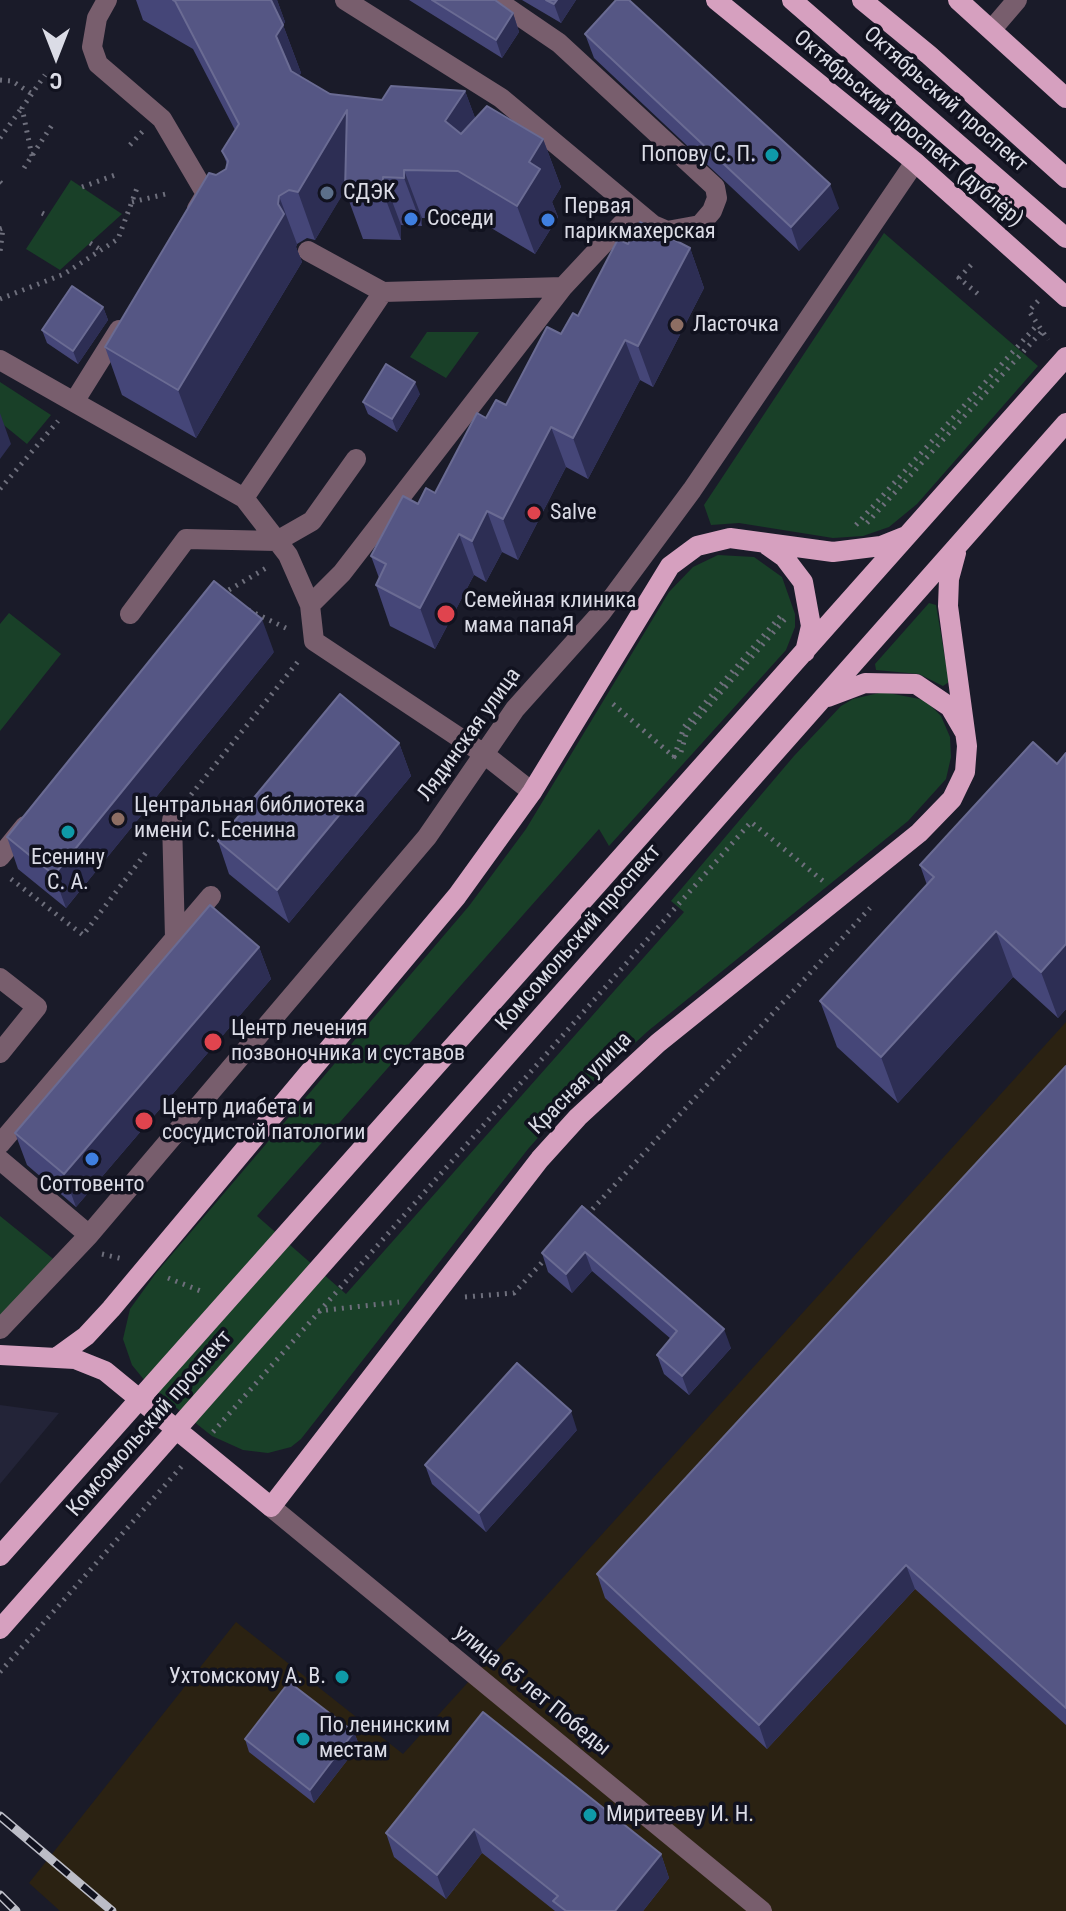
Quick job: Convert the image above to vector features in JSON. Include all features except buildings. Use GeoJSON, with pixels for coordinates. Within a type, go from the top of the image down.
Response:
{"type":"FeatureCollection","features":[{"type":"Feature","properties":{"kind":"main road","name":"Октябрьский проспект (дублёр)"},"geometry":{"type":"LineString","coordinates":[[716,0],[915,162],[1066,297]]}},
{"type":"Feature","properties":{"kind":"main road","name":"Октябрьский проспект"},"geometry":{"type":"LineString","coordinates":[[792,0],[1066,238]]}},
{"type":"Feature","properties":{"kind":"main road","name":"Октябрьский проспект"},"geometry":{"type":"LineString","coordinates":[[862,0],[929,55],[1066,178]]}},
{"type":"Feature","properties":{"kind":"main road"},"geometry":{"type":"LineString","coordinates":[[958,0],[993,28],[1066,98]]}},
{"type":"Feature","properties":{"kind":"main road","name":"Комсомольский проспект"},"geometry":{"type":"LineString","coordinates":[[0,1556],[624,850],[798,662],[1066,357]]}},
{"type":"Feature","properties":{"kind":"main road","name":"Комсомольский проспект"},"geometry":{"type":"LineString","coordinates":[[0,1629],[1066,423]]}},
{"type":"Feature","properties":{"kind":"main road"},"geometry":{"type":"LineString","coordinates":[[57,1357],[86,1336],[111,1309],[457,896],[532,792],[670,566],[684,554],[714,540],[730,538],[805,550],[849,551],[896,541],[921,523]]}},
{"type":"Feature","properties":{"kind":"main road","name":"Красная улица"},"geometry":{"type":"LineString","coordinates":[[271,1507],[540,1159],[578,1117],[658,1043],[919,833],[952,799],[965,772],[967,746],[948,591],[953,559],[964,539]]}},
{"type":"Feature","properties":{"kind":"main road"},"geometry":{"type":"LineString","coordinates":[[760,542],[784,557],[803,582],[811,626],[808,644],[798,662]]}},
{"type":"Feature","properties":{"kind":"main road"},"geometry":{"type":"LineString","coordinates":[[816,707],[838,691],[865,683],[916,684],[950,707],[962,724],[967,746]]}},
{"type":"Feature","properties":{"kind":"main road"},"geometry":{"type":"LineString","coordinates":[[0,1355],[57,1357],[87,1362],[105,1371],[271,1507]]}},
{"type":"Feature","properties":{"kind":"street"},"geometry":{"type":"LineString","coordinates":[[107,0],[97,18],[92,47],[98,64],[162,119],[213,198],[187,223]]}},
{"type":"Feature","properties":{"kind":"street"},"geometry":{"type":"LineString","coordinates":[[345,0],[501,98],[653,225],[667,231],[700,225],[712,211],[717,198],[715,187],[559,43],[496,0]]}},
{"type":"Feature","properties":{"kind":"street"},"geometry":{"type":"LineString","coordinates":[[993,28],[1017,0]]}},
{"type":"Feature","properties":{"kind":"street","name":"Лядинская улица"},"geometry":{"type":"LineString","coordinates":[[0,1329],[89,1235],[397,874],[533,686],[601,613],[692,490],[915,162]]}},
{"type":"Feature","properties":{"kind":"street"},"geometry":{"type":"LineString","coordinates":[[310,605],[342,573],[563,287],[635,210]]}},
{"type":"Feature","properties":{"kind":"street"},"geometry":{"type":"LineString","coordinates":[[308,251],[383,292],[563,287]]}},
{"type":"Feature","properties":{"kind":"street"},"geometry":{"type":"LineString","coordinates":[[244,498],[383,292]]}},
{"type":"Feature","properties":{"kind":"street"},"geometry":{"type":"LineString","coordinates":[[74,402],[131,313]]}},
{"type":"Feature","properties":{"kind":"street"},"geometry":{"type":"LineString","coordinates":[[0,360],[244,498],[283,548],[310,605],[314,641],[484,754],[532,792]]}},
{"type":"Feature","properties":{"kind":"street"},"geometry":{"type":"LineString","coordinates":[[130,614],[186,539],[283,548],[312,521],[356,459]]}},
{"type":"Feature","properties":{"kind":"street"},"geometry":{"type":"LineString","coordinates":[[0,857],[39,809]]}},
{"type":"Feature","properties":{"kind":"street"},"geometry":{"type":"LineString","coordinates":[[172,820],[175,938]]}},
{"type":"Feature","properties":{"kind":"street"},"geometry":{"type":"LineString","coordinates":[[0,1144],[211,896]]}},
{"type":"Feature","properties":{"kind":"street"},"geometry":{"type":"LineString","coordinates":[[0,978],[37,1007],[0,1053]]}},
{"type":"Feature","properties":{"kind":"street"},"geometry":{"type":"LineString","coordinates":[[0,1160],[89,1235]]}},
{"type":"Feature","properties":{"kind":"street","name":"улица 65 лет Победы"},"geometry":{"type":"LineString","coordinates":[[271,1507],[762,1911]]}},
{"type":"Feature","properties":{"kind":"path"},"geometry":{"type":"LineString","coordinates":[[0,138],[45,75]]}},
{"type":"Feature","properties":{"kind":"path"},"geometry":{"type":"LineString","coordinates":[[0,80],[12,81],[32,94]]}},
{"type":"Feature","properties":{"kind":"path"},"geometry":{"type":"LineString","coordinates":[[22,108],[32,156]]}},
{"type":"Feature","properties":{"kind":"path"},"geometry":{"type":"LineString","coordinates":[[24,168],[52,125]]}},
{"type":"Feature","properties":{"kind":"path"},"geometry":{"type":"LineString","coordinates":[[82,187],[118,174]]}},
{"type":"Feature","properties":{"kind":"path"},"geometry":{"type":"LineString","coordinates":[[0,299],[64,274],[118,239],[137,188]]}},
{"type":"Feature","properties":{"kind":"path"},"geometry":{"type":"LineString","coordinates":[[131,202],[170,193]]}},
{"type":"Feature","properties":{"kind":"path"},"geometry":{"type":"LineString","coordinates":[[0,229],[3,228],[0,252]]}},
{"type":"Feature","properties":{"kind":"path"},"geometry":{"type":"LineString","coordinates":[[90,243],[101,250]]}},
{"type":"Feature","properties":{"kind":"path"},"geometry":{"type":"LineString","coordinates":[[971,265],[959,278],[978,294]]}},
{"type":"Feature","properties":{"kind":"path"},"geometry":{"type":"LineString","coordinates":[[1029,311],[1044,329]]}},
{"type":"Feature","properties":{"kind":"path"},"geometry":{"type":"LineString","coordinates":[[0,489],[74,402]]}},
{"type":"Feature","properties":{"kind":"path"},"geometry":{"type":"LineString","coordinates":[[232,603],[218,596],[283,548]]}},
{"type":"Feature","properties":{"kind":"path"},"geometry":{"type":"LineString","coordinates":[[0,870],[83,935],[314,641],[246,609]]}},
{"type":"Feature","properties":{"kind":"path"},"geometry":{"type":"LineString","coordinates":[[595,687],[674,757],[664,769]]}},
{"type":"Feature","properties":{"kind":"path"},"geometry":{"type":"LineString","coordinates":[[212,1433],[751,822],[863,915]]}},
{"type":"Feature","properties":{"kind":"path"},"geometry":{"type":"LineString","coordinates":[[578,1224],[879,899]]}},
{"type":"Feature","properties":{"kind":"path"},"geometry":{"type":"LineString","coordinates":[[514,1293],[556,1247]]}},
{"type":"Feature","properties":{"kind":"path"},"geometry":{"type":"LineString","coordinates":[[0,1672],[191,1457]]}},
{"type":"Feature","properties":{"kind":"shaded area"},"geometry":{"type":"Polygon","coordinates":[[[1066,1022],[1066,1911],[60,1911],[29,1883],[236,1622],[403,1754],[1066,1022]]]}},
{"type":"Feature","properties":{"kind":"shaded area"},"geometry":{"type":"Polygon","coordinates":[[[0,1405],[59,1413],[0,1484],[0,1405]]]}},
{"type":"Feature","properties":{"kind":"green space"},"geometry":{"type":"Polygon","coordinates":[[[71,180],[122,214],[60,270],[26,249],[71,180]]]}},
{"type":"Feature","properties":{"kind":"green space"},"geometry":{"type":"Polygon","coordinates":[[[884,233],[1038,366],[917,504],[889,527],[863,536],[833,538],[739,523],[711,525],[704,505],[884,233]]]}},
{"type":"Feature","properties":{"kind":"green space"},"geometry":{"type":"Polygon","coordinates":[[[427,332],[479,332],[446,378],[410,357],[427,332]]]}},
{"type":"Feature","properties":{"kind":"green space"},"geometry":{"type":"Polygon","coordinates":[[[0,382],[51,415],[27,444],[0,422],[0,382]]]}},
{"type":"Feature","properties":{"kind":"green space"},"geometry":{"type":"Polygon","coordinates":[[[718,555],[754,557],[782,577],[795,614],[795,627],[786,650],[609,846],[599,829],[257,1216],[346,1294],[684,912],[671,901],[794,756],[841,706],[853,699],[883,692],[925,700],[941,716],[950,737],[951,757],[946,779],[908,821],[648,1031],[566,1106],[528,1149],[301,1439],[291,1447],[268,1453],[243,1450],[212,1436],[150,1387],[132,1365],[123,1339],[130,1309],[156,1273],[469,906],[526,829],[669,592],[693,567],[718,555]]]}},
{"type":"Feature","properties":{"kind":"green space"},"geometry":{"type":"Polygon","coordinates":[[[929,603],[936,605],[949,682],[943,686],[919,674],[876,670],[875,664],[929,603]]]}},
{"type":"Feature","properties":{"kind":"green space"},"geometry":{"type":"Polygon","coordinates":[[[9,613],[61,654],[0,731],[0,624],[9,613]]]}},
{"type":"Feature","properties":{"kind":"green space"},"geometry":{"type":"Polygon","coordinates":[[[0,1216],[57,1262],[0,1324],[0,1216]]]}},
{"type":"Feature","properties":{"kind":"railway"},"geometry":{"type":"LineString","coordinates":[[0,1816],[112,1911]]}},
{"type":"Feature","properties":{"kind":"railway"},"geometry":{"type":"LineString","coordinates":[[0,1895],[16,1911]]}},
{"type":"Feature","properties":{"kind":"place","name":"Попову С. П."},"geometry":{"type":"Point","coordinates":[772,155]}},
{"type":"Feature","properties":{"kind":"place","name":"СДЭК"},"geometry":{"type":"Point","coordinates":[327,193]}},
{"type":"Feature","properties":{"kind":"place","name":"Соседи"},"geometry":{"type":"Point","coordinates":[411,219]}},
{"type":"Feature","properties":{"kind":"place","name":"Первая парикмахерская"},"geometry":{"type":"Point","coordinates":[548,220]}},
{"type":"Feature","properties":{"kind":"place","name":"Ласточка"},"geometry":{"type":"Point","coordinates":[677,325]}},
{"type":"Feature","properties":{"kind":"place","name":"Salve"},"geometry":{"type":"Point","coordinates":[534,513]}},
{"type":"Feature","properties":{"kind":"place","name":"Семейная клиника мама папаЯ"},"geometry":{"type":"Point","coordinates":[446,614]}},
{"type":"Feature","properties":{"kind":"place","name":"Центральная библиотека имени С. Есенина"},"geometry":{"type":"Point","coordinates":[118,819]}},
{"type":"Feature","properties":{"kind":"place","name":"Есенину С. А."},"geometry":{"type":"Point","coordinates":[68,832]}},
{"type":"Feature","properties":{"kind":"place","name":"Центр лечения позвоночника и суставов"},"geometry":{"type":"Point","coordinates":[213,1042]}},
{"type":"Feature","properties":{"kind":"place","name":"Центр диабета и сосудистой патологии"},"geometry":{"type":"Point","coordinates":[144,1121]}},
{"type":"Feature","properties":{"kind":"place","name":"Соттовенто"},"geometry":{"type":"Point","coordinates":[92,1159]}},
{"type":"Feature","properties":{"kind":"place","name":"Ухтомскому А. В."},"geometry":{"type":"Point","coordinates":[342,1677]}},
{"type":"Feature","properties":{"kind":"place","name":"По ленинским местам"},"geometry":{"type":"Point","coordinates":[303,1739]}},
{"type":"Feature","properties":{"kind":"place","name":"Миритееву И. Н."},"geometry":{"type":"Point","coordinates":[590,1815]}}]}
